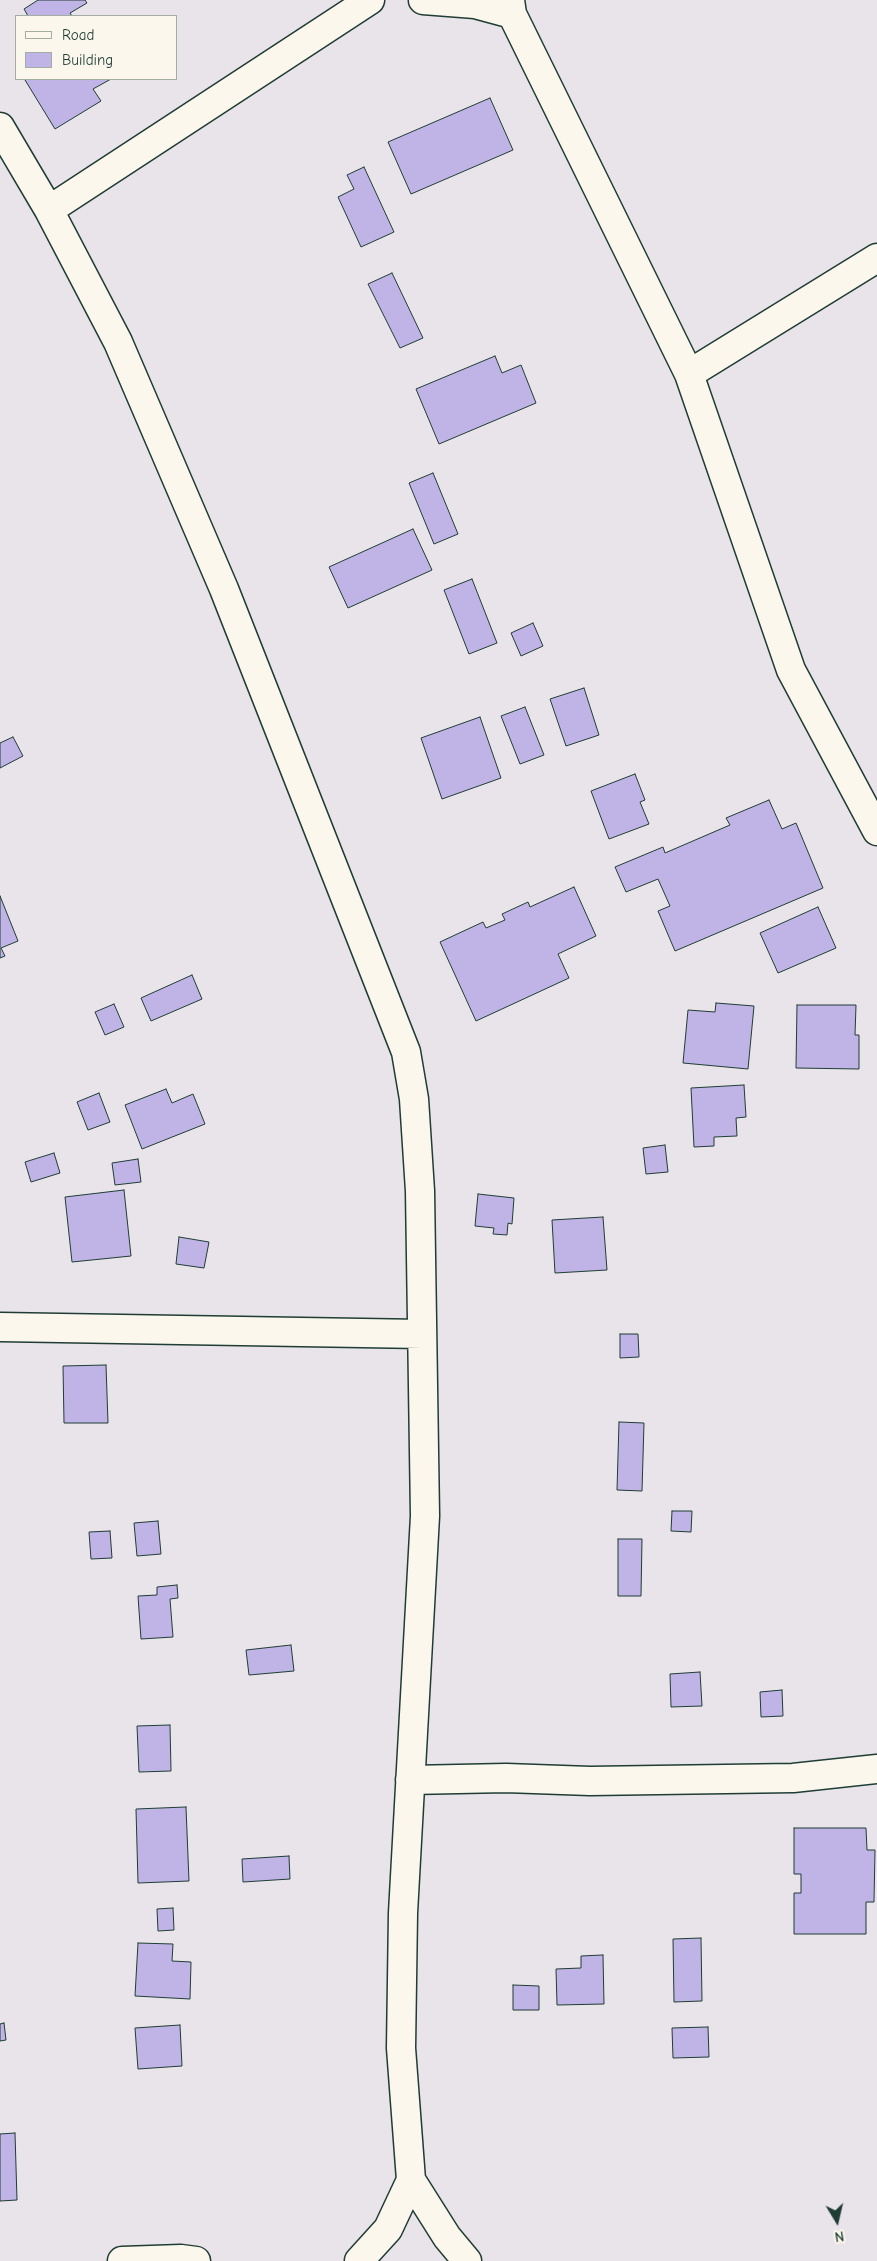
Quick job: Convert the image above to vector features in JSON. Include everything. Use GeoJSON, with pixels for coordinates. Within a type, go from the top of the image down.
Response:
{"type":"FeatureCollection","features":[{"type":"Feature","properties":{"kind":"street"},"geometry":{"type":"LineString","coordinates":[[49,210],[370,0],[378,0]]}},
{"type":"Feature","properties":{"kind":"street"},"geometry":{"type":"LineString","coordinates":[[424,0],[511,7],[689,374],[791,670],[877,831]]}},
{"type":"Feature","properties":{"kind":"street"},"geometry":{"type":"LineString","coordinates":[[0,128],[49,210],[118,342],[224,589],[406,1052],[414,1099],[420,1191],[425,1516],[403,1913],[401,2048],[411,2180],[447,2238],[467,2261]]}},
{"type":"Feature","properties":{"kind":"street"},"geometry":{"type":"LineString","coordinates":[[689,374],[877,258]]}},
{"type":"Feature","properties":{"kind":"street"},"geometry":{"type":"LineString","coordinates":[[0,1327],[422,1334]]}},
{"type":"Feature","properties":{"kind":"street"},"geometry":{"type":"LineString","coordinates":[[410,1780],[506,1778],[590,1781],[793,1778],[874,1768]]}},
{"type":"Feature","properties":{"kind":"street"},"geometry":{"type":"LineString","coordinates":[[359,2261],[388,2229],[411,2180]]}},
{"type":"Feature","properties":{"kind":"street"},"geometry":{"type":"LineString","coordinates":[[122,2261],[181,2259],[196,2261]]}},
{"type":"Feature","properties":{"kind":"building"},"geometry":{"type":"Polygon","coordinates":[[[38,0],[85,0],[87,3],[70,13],[71,15],[27,15],[24,9],[38,0]]]}},
{"type":"Feature","properties":{"kind":"building"},"geometry":{"type":"Polygon","coordinates":[[[25,80],[109,80],[93,89],[101,101],[55,129],[25,80]]]}},
{"type":"Feature","properties":{"kind":"building"},"geometry":{"type":"Polygon","coordinates":[[[490,98],[513,150],[411,194],[388,142],[490,98]]]}},
{"type":"Feature","properties":{"kind":"building"},"geometry":{"type":"Polygon","coordinates":[[[364,167],[394,232],[361,247],[338,197],[354,189],[347,175],[364,167]]]}},
{"type":"Feature","properties":{"kind":"building"},"geometry":{"type":"Polygon","coordinates":[[[392,273],[423,338],[400,348],[368,284],[392,273]]]}},
{"type":"Feature","properties":{"kind":"building"},"geometry":{"type":"Polygon","coordinates":[[[495,356],[502,373],[521,365],[536,403],[439,444],[416,389],[495,356]]]}},
{"type":"Feature","properties":{"kind":"building"},"geometry":{"type":"Polygon","coordinates":[[[433,473],[458,534],[434,544],[409,483],[433,473]]]}},
{"type":"Feature","properties":{"kind":"building"},"geometry":{"type":"Polygon","coordinates":[[[413,529],[432,570],[348,608],[329,567],[413,529]]]}},
{"type":"Feature","properties":{"kind":"building"},"geometry":{"type":"Polygon","coordinates":[[[472,579],[497,643],[469,654],[444,590],[472,579]]]}},
{"type":"Feature","properties":{"kind":"building"},"geometry":{"type":"Polygon","coordinates":[[[533,623],[543,646],[521,656],[511,633],[533,623]]]}},
{"type":"Feature","properties":{"kind":"building"},"geometry":{"type":"Polygon","coordinates":[[[584,688],[599,735],[566,746],[550,699],[584,688]]]}},
{"type":"Feature","properties":{"kind":"building"},"geometry":{"type":"Polygon","coordinates":[[[525,707],[544,755],[520,764],[501,716],[525,707]]]}},
{"type":"Feature","properties":{"kind":"building"},"geometry":{"type":"Polygon","coordinates":[[[480,717],[501,778],[442,799],[421,738],[480,717]]]}},
{"type":"Feature","properties":{"kind":"building"},"geometry":{"type":"Polygon","coordinates":[[[13,737],[23,756],[0,768],[0,743],[13,737]]]}},
{"type":"Feature","properties":{"kind":"building"},"geometry":{"type":"Polygon","coordinates":[[[635,774],[645,800],[640,802],[649,824],[609,839],[591,791],[635,774]]]}},
{"type":"Feature","properties":{"kind":"building"},"geometry":{"type":"Polygon","coordinates":[[[769,800],[782,829],[796,823],[823,888],[675,951],[658,911],[670,906],[658,879],[626,892],[615,867],[663,847],[665,853],[730,825],[726,818],[769,800]]]}},
{"type":"Feature","properties":{"kind":"building"},"geometry":{"type":"Polygon","coordinates":[[[574,887],[596,936],[558,954],[569,978],[476,1021],[440,942],[483,922],[486,928],[505,920],[502,914],[528,902],[530,907],[574,887]]]}},
{"type":"Feature","properties":{"kind":"building"},"geometry":{"type":"Polygon","coordinates":[[[0,896],[18,941],[1,948],[5,956],[0,958],[0,896]]]}},
{"type":"Feature","properties":{"kind":"building"},"geometry":{"type":"Polygon","coordinates":[[[818,907],[836,948],[778,973],[760,933],[818,907]]]}},
{"type":"Feature","properties":{"kind":"building"},"geometry":{"type":"Polygon","coordinates":[[[192,975],[202,999],[151,1021],[141,998],[192,975]]]}},
{"type":"Feature","properties":{"kind":"building"},"geometry":{"type":"Polygon","coordinates":[[[716,1003],[754,1006],[748,1069],[683,1063],[688,1010],[715,1012],[716,1003]]]}},
{"type":"Feature","properties":{"kind":"building"},"geometry":{"type":"Polygon","coordinates":[[[114,1004],[124,1027],[105,1035],[95,1012],[114,1004]]]}},
{"type":"Feature","properties":{"kind":"building"},"geometry":{"type":"Polygon","coordinates":[[[797,1005],[856,1005],[855,1035],[859,1035],[859,1069],[796,1068],[797,1005]]]}},
{"type":"Feature","properties":{"kind":"building"},"geometry":{"type":"Polygon","coordinates":[[[744,1085],[746,1117],[736,1118],[737,1136],[714,1137],[714,1146],[694,1147],[691,1088],[744,1085]]]}},
{"type":"Feature","properties":{"kind":"building"},"geometry":{"type":"Polygon","coordinates":[[[166,1089],[172,1103],[193,1094],[205,1124],[142,1149],[125,1105],[166,1089]]]}},
{"type":"Feature","properties":{"kind":"building"},"geometry":{"type":"Polygon","coordinates":[[[99,1093],[110,1122],[88,1130],[77,1102],[99,1093]]]}},
{"type":"Feature","properties":{"kind":"building"},"geometry":{"type":"Polygon","coordinates":[[[665,1145],[668,1172],[646,1174],[643,1148],[665,1145]]]}},
{"type":"Feature","properties":{"kind":"building"},"geometry":{"type":"Polygon","coordinates":[[[54,1153],[60,1173],[31,1182],[25,1162],[54,1153]]]}},
{"type":"Feature","properties":{"kind":"building"},"geometry":{"type":"Polygon","coordinates":[[[138,1159],[141,1182],[115,1185],[112,1163],[138,1159]]]}},
{"type":"Feature","properties":{"kind":"building"},"geometry":{"type":"Polygon","coordinates":[[[124,1190],[131,1256],[72,1262],[65,1197],[124,1190]]]}},
{"type":"Feature","properties":{"kind":"building"},"geometry":{"type":"Polygon","coordinates":[[[478,1194],[514,1198],[512,1224],[508,1223],[507,1235],[493,1234],[494,1228],[475,1226],[478,1194]]]}},
{"type":"Feature","properties":{"kind":"building"},"geometry":{"type":"Polygon","coordinates":[[[603,1217],[607,1270],[555,1273],[552,1220],[603,1217]]]}},
{"type":"Feature","properties":{"kind":"building"},"geometry":{"type":"Polygon","coordinates":[[[179,1237],[209,1242],[204,1268],[176,1264],[179,1237]]]}},
{"type":"Feature","properties":{"kind":"building"},"geometry":{"type":"Polygon","coordinates":[[[620,1334],[638,1334],[639,1357],[620,1358],[620,1334]]]}},
{"type":"Feature","properties":{"kind":"building"},"geometry":{"type":"Polygon","coordinates":[[[106,1365],[108,1423],[64,1423],[63,1366],[106,1365]]]}},
{"type":"Feature","properties":{"kind":"building"},"geometry":{"type":"Polygon","coordinates":[[[619,1422],[644,1423],[642,1491],[617,1490],[619,1422]]]}},
{"type":"Feature","properties":{"kind":"building"},"geometry":{"type":"Polygon","coordinates":[[[672,1511],[692,1511],[691,1532],[671,1531],[672,1511]]]}},
{"type":"Feature","properties":{"kind":"building"},"geometry":{"type":"Polygon","coordinates":[[[158,1521],[161,1554],[137,1556],[134,1523],[158,1521]]]}},
{"type":"Feature","properties":{"kind":"building"},"geometry":{"type":"Polygon","coordinates":[[[110,1531],[112,1558],[91,1559],[89,1532],[110,1531]]]}},
{"type":"Feature","properties":{"kind":"building"},"geometry":{"type":"Polygon","coordinates":[[[618,1539],[642,1539],[641,1596],[618,1596],[618,1539]]]}},
{"type":"Feature","properties":{"kind":"building"},"geometry":{"type":"Polygon","coordinates":[[[177,1585],[178,1598],[170,1599],[173,1637],[141,1639],[138,1596],[157,1595],[157,1587],[177,1585]]]}},
{"type":"Feature","properties":{"kind":"building"},"geometry":{"type":"Polygon","coordinates":[[[291,1645],[294,1671],[249,1675],[246,1650],[291,1645]]]}},
{"type":"Feature","properties":{"kind":"building"},"geometry":{"type":"Polygon","coordinates":[[[700,1672],[702,1706],[671,1707],[670,1674],[700,1672]]]}},
{"type":"Feature","properties":{"kind":"building"},"geometry":{"type":"Polygon","coordinates":[[[782,1690],[783,1716],[761,1717],[760,1692],[782,1690]]]}},
{"type":"Feature","properties":{"kind":"building"},"geometry":{"type":"Polygon","coordinates":[[[170,1725],[171,1771],[139,1772],[137,1726],[170,1725]]]}},
{"type":"Feature","properties":{"kind":"building"},"geometry":{"type":"Polygon","coordinates":[[[186,1807],[189,1881],[138,1883],[136,1809],[186,1807]]]}},
{"type":"Feature","properties":{"kind":"building"},"geometry":{"type":"Polygon","coordinates":[[[794,1828],[866,1828],[867,1850],[875,1850],[874,1902],[866,1902],[866,1934],[794,1934],[794,1893],[801,1893],[801,1874],[794,1874],[794,1828]]]}},
{"type":"Feature","properties":{"kind":"building"},"geometry":{"type":"Polygon","coordinates":[[[289,1856],[290,1879],[243,1882],[242,1859],[289,1856]]]}},
{"type":"Feature","properties":{"kind":"building"},"geometry":{"type":"Polygon","coordinates":[[[173,1908],[174,1930],[158,1931],[157,1909],[173,1908]]]}},
{"type":"Feature","properties":{"kind":"building"},"geometry":{"type":"Polygon","coordinates":[[[701,1938],[702,2001],[674,2002],[673,1939],[701,1938]]]}},
{"type":"Feature","properties":{"kind":"building"},"geometry":{"type":"Polygon","coordinates":[[[138,1943],[173,1944],[172,1961],[191,1962],[190,1999],[135,1996],[138,1943]]]}},
{"type":"Feature","properties":{"kind":"building"},"geometry":{"type":"Polygon","coordinates":[[[603,1955],[604,2004],[557,2005],[556,1969],[581,1968],[581,1956],[603,1955]]]}},
{"type":"Feature","properties":{"kind":"building"},"geometry":{"type":"Polygon","coordinates":[[[513,1985],[539,1986],[539,2010],[513,2010],[513,1985]]]}},
{"type":"Feature","properties":{"kind":"building"},"geometry":{"type":"Polygon","coordinates":[[[4,2023],[6,2040],[0,2041],[0,2024],[4,2023]]]}},
{"type":"Feature","properties":{"kind":"building"},"geometry":{"type":"Polygon","coordinates":[[[180,2025],[182,2066],[138,2069],[135,2028],[180,2025]]]}},
{"type":"Feature","properties":{"kind":"building"},"geometry":{"type":"Polygon","coordinates":[[[708,2027],[709,2057],[673,2058],[672,2028],[708,2027]]]}},
{"type":"Feature","properties":{"kind":"building"},"geometry":{"type":"Polygon","coordinates":[[[15,2133],[17,2200],[0,2201],[0,2134],[15,2133]]]}}]}
